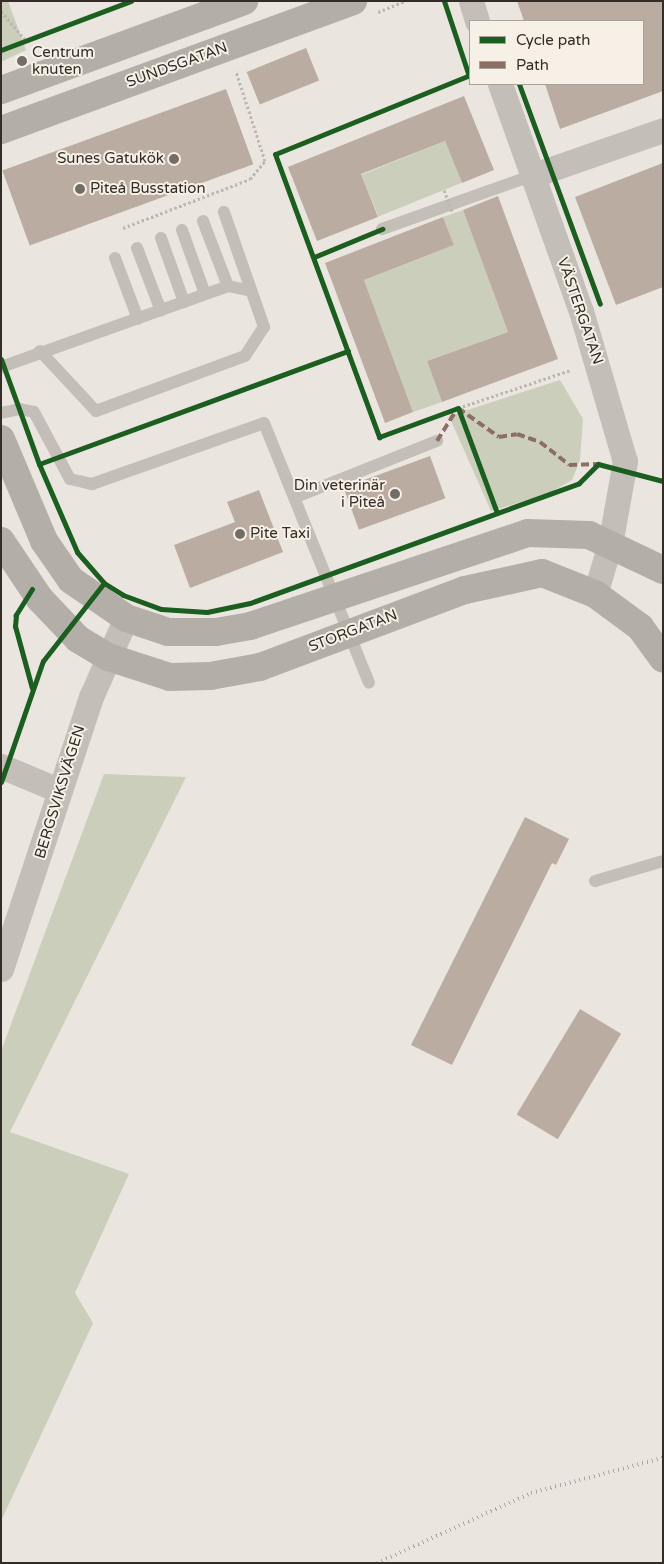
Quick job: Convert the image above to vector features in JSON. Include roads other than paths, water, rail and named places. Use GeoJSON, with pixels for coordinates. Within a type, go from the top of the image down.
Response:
{"type":"FeatureCollection","features":[{"type":"Feature","properties":{"kind":"street"},"geometry":{"type":"LineString","coordinates":[[1,90],[244,1]]}},
{"type":"Feature","properties":{"kind":"street","name":"SUNDSGATAN"},"geometry":{"type":"LineString","coordinates":[[1,130],[353,1]]}},
{"type":"Feature","properties":{"kind":"street"},"geometry":{"type":"LineString","coordinates":[[471,1],[478,20]]}},
{"type":"Feature","properties":{"kind":"street","name":"VÄSTERGATAN"},"geometry":{"type":"LineString","coordinates":[[500,85],[606,390],[624,461],[610,544],[596,594]]}},
{"type":"Feature","properties":{"kind":"street"},"geometry":{"type":"LineString","coordinates":[[532,176],[663,130]]}},
{"type":"Feature","properties":{"kind":"street"},"geometry":{"type":"LineString","coordinates":[[1,439],[55,560],[92,597],[131,621],[168,632],[216,632],[337,599],[528,533],[589,535],[663,570]]}},
{"type":"Feature","properties":{"kind":"street","name":"STORGATAN"},"geometry":{"type":"LineString","coordinates":[[1,540],[24,579],[60,621],[108,657],[170,677],[210,676],[260,666],[465,590],[542,573],[596,594]]}},
{"type":"Feature","properties":{"kind":"street"},"geometry":{"type":"LineString","coordinates":[[596,594],[640,627],[663,659]]}},
{"type":"Feature","properties":{"kind":"street","name":"BERGSVIKSVÄGEN"},"geometry":{"type":"LineString","coordinates":[[1,969],[35,876],[58,790],[108,657],[131,621]]}},
{"type":"Feature","properties":{"kind":"street"},"geometry":{"type":"LineString","coordinates":[[1,766],[58,790]]}},
{"type":"Feature","properties":{"kind":"lane"},"geometry":{"type":"LineString","coordinates":[[382,230],[532,176]]}},
{"type":"Feature","properties":{"kind":"lane"},"geometry":{"type":"LineString","coordinates":[[40,351],[96,410],[245,356],[264,327],[224,212]]}},
{"type":"Feature","properties":{"kind":"lane"},"geometry":{"type":"LineString","coordinates":[[203,221],[228,286]]}},
{"type":"Feature","properties":{"kind":"lane"},"geometry":{"type":"LineString","coordinates":[[182,230],[205,294]]}},
{"type":"Feature","properties":{"kind":"lane"},"geometry":{"type":"LineString","coordinates":[[161,238],[184,302]]}},
{"type":"Feature","properties":{"kind":"lane"},"geometry":{"type":"LineString","coordinates":[[138,248],[161,311]]}},
{"type":"Feature","properties":{"kind":"lane"},"geometry":{"type":"LineString","coordinates":[[115,258],[138,319]]}},
{"type":"Feature","properties":{"kind":"lane"},"geometry":{"type":"LineString","coordinates":[[1,367],[40,351],[138,319],[228,286],[251,291]]}},
{"type":"Feature","properties":{"kind":"lane"},"geometry":{"type":"LineString","coordinates":[[1,413],[20,408],[34,412],[70,479],[92,484],[264,423],[337,599],[368,683]]}},
{"type":"Feature","properties":{"kind":"lane"},"geometry":{"type":"LineString","coordinates":[[296,497],[437,441]]}},
{"type":"Feature","properties":{"kind":"lane"},"geometry":{"type":"LineString","coordinates":[[595,881],[663,861]]}},
{"type":"Feature","properties":{"kind":"railway"},"geometry":{"type":"LineString","coordinates":[[377,1563],[531,1493],[663,1458]]}},
{"type":"Feature","properties":{"kind":"place","name":"Centrum knuten"},"geometry":{"type":"Point","coordinates":[22,61]}},
{"type":"Feature","properties":{"kind":"place","name":"Sunes Gatukök"},"geometry":{"type":"Point","coordinates":[174,159]}},
{"type":"Feature","properties":{"kind":"place","name":"Piteå Busstation"},"geometry":{"type":"Point","coordinates":[80,189]}},
{"type":"Feature","properties":{"kind":"place","name":"Din veterinär i Piteå"},"geometry":{"type":"Point","coordinates":[395,494]}},
{"type":"Feature","properties":{"kind":"place","name":"Pite Taxi"},"geometry":{"type":"Point","coordinates":[240,534]}}]}
